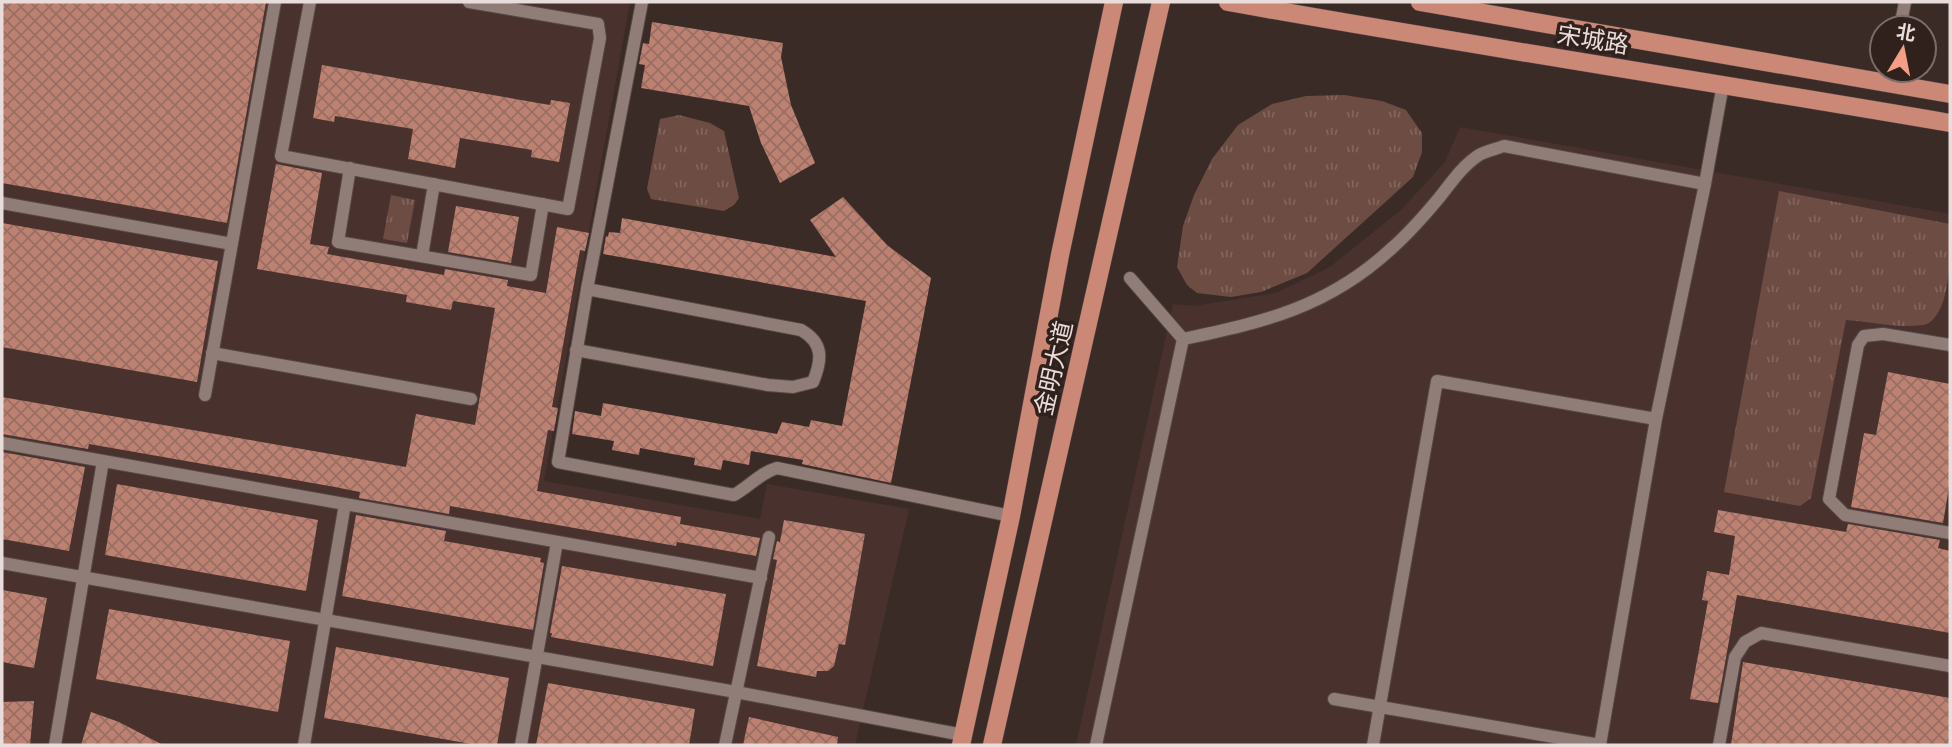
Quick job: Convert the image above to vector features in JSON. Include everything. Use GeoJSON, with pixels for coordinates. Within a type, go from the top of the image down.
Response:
{"type":"FeatureCollection","features":[{"type":"Feature","properties":{"kind":"main road","name":"金明大道"},"geometry":{"type":"LineString","coordinates":[[962,740],[1011,516],[1060,255],[1114,2]]}},
{"type":"Feature","properties":{"kind":"main road","name":"金明大道"},"geometry":{"type":"LineString","coordinates":[[992,745],[1161,2]]}},
{"type":"Feature","properties":{"kind":"main road","name":"宋城路"},"geometry":{"type":"LineString","coordinates":[[1228,2],[1436,39],[1950,123]]}},
{"type":"Feature","properties":{"kind":"main road","name":"宋城路"},"geometry":{"type":"LineString","coordinates":[[1420,2],[1868,73]]}},
{"type":"Feature","properties":{"kind":"main road","name":"宋城路"},"geometry":{"type":"LineString","coordinates":[[1916,84],[1950,94]]}},
{"type":"Feature","properties":{"kind":"lane"},"geometry":{"type":"LineString","coordinates":[[205,395],[275,2]]}},
{"type":"Feature","properties":{"kind":"lane"},"geometry":{"type":"LineString","coordinates":[[310,2],[281,156],[568,209],[600,38],[598,24],[469,2]]}},
{"type":"Feature","properties":{"kind":"lane"},"geometry":{"type":"LineString","coordinates":[[642,2],[587,289],[558,462],[734,495],[753,484],[763,472],[777,468],[1011,516]]}},
{"type":"Feature","properties":{"kind":"lane"},"geometry":{"type":"LineString","coordinates":[[1334,699],[1600,745],[1656,419],[1723,84]]}},
{"type":"Feature","properties":{"kind":"lane"},"geometry":{"type":"LineString","coordinates":[[1183,340],[1252,325],[1300,309],[1347,285],[1391,249],[1437,201],[1465,166],[1481,153],[1504,146],[1705,184]]}},
{"type":"Feature","properties":{"kind":"lane"},"geometry":{"type":"LineString","coordinates":[[350,169],[338,242],[531,275],[543,204]]}},
{"type":"Feature","properties":{"kind":"lane"},"geometry":{"type":"LineString","coordinates":[[422,256],[434,184]]}},
{"type":"Feature","properties":{"kind":"lane"},"geometry":{"type":"LineString","coordinates":[[2,202],[232,244]]}},
{"type":"Feature","properties":{"kind":"lane"},"geometry":{"type":"LineString","coordinates":[[1130,278],[1183,340]]}},
{"type":"Feature","properties":{"kind":"lane"},"geometry":{"type":"LineString","coordinates":[[576,350],[768,385],[793,387],[813,382],[820,356],[816,341],[801,330],[587,289]]}},
{"type":"Feature","properties":{"kind":"lane"},"geometry":{"type":"LineString","coordinates":[[1950,345],[1883,334],[1864,336],[1858,345],[1829,499],[1845,515],[1950,533]]}},
{"type":"Feature","properties":{"kind":"lane"},"geometry":{"type":"LineString","coordinates":[[1096,745],[1183,340]]}},
{"type":"Feature","properties":{"kind":"lane"},"geometry":{"type":"LineString","coordinates":[[212,353],[471,399]]}},
{"type":"Feature","properties":{"kind":"lane"},"geometry":{"type":"LineString","coordinates":[[1373,745],[1437,381],[1656,419]]}},
{"type":"Feature","properties":{"kind":"lane"},"geometry":{"type":"LineString","coordinates":[[2,443],[761,578]]}},
{"type":"Feature","properties":{"kind":"lane"},"geometry":{"type":"LineString","coordinates":[[55,745],[103,461]]}},
{"type":"Feature","properties":{"kind":"lane"},"geometry":{"type":"LineString","coordinates":[[304,745],[345,504]]}},
{"type":"Feature","properties":{"kind":"lane"},"geometry":{"type":"LineString","coordinates":[[725,745],[769,537]]}},
{"type":"Feature","properties":{"kind":"lane"},"geometry":{"type":"LineString","coordinates":[[521,745],[557,542]]}},
{"type":"Feature","properties":{"kind":"lane"},"geometry":{"type":"LineString","coordinates":[[2,563],[736,692],[962,740]]}},
{"type":"Feature","properties":{"kind":"lane"},"geometry":{"type":"LineString","coordinates":[[1719,745],[1735,657],[1745,642],[1761,633],[1950,666]]}},
{"type":"Feature","properties":{"kind":"shaded area"},"geometry":{"type":"Polygon","coordinates":[[[2,2],[630,2],[544,481],[760,519],[767,484],[909,509],[855,745],[2,745],[2,2]]]}},
{"type":"Feature","properties":{"kind":"shaded area"},"geometry":{"type":"Polygon","coordinates":[[[1460,127],[1950,214],[1950,745],[1076,745],[1173,304],[1194,306],[1276,293],[1330,267],[1401,210],[1445,162],[1460,127]]]}},
{"type":"Feature","properties":{"kind":"green space"},"geometry":{"type":"Polygon","coordinates":[[[1344,95],[1382,101],[1406,110],[1422,133],[1422,152],[1413,177],[1307,273],[1261,292],[1231,297],[1197,293],[1187,285],[1177,267],[1183,226],[1194,195],[1212,159],[1238,125],[1272,104],[1306,96],[1344,95]]]}},
{"type":"Feature","properties":{"kind":"green space"},"geometry":{"type":"Polygon","coordinates":[[[679,115],[710,123],[724,131],[739,198],[724,211],[651,199],[647,189],[660,119],[679,115]]]}},
{"type":"Feature","properties":{"kind":"green space"},"geometry":{"type":"Polygon","coordinates":[[[1779,191],[1950,224],[1948,279],[1941,307],[1935,317],[1927,324],[1910,326],[1846,320],[1811,498],[1800,506],[1724,492],[1779,191]]]}},
{"type":"Feature","properties":{"kind":"green space"},"geometry":{"type":"Polygon","coordinates":[[[391,195],[415,200],[407,243],[383,239],[391,195]]]}},
{"type":"Feature","properties":{"kind":"building"},"geometry":{"type":"Polygon","coordinates":[[[2,2],[266,2],[227,223],[2,183],[2,2]]]}},
{"type":"Feature","properties":{"kind":"building"},"geometry":{"type":"Polygon","coordinates":[[[652,22],[783,43],[781,57],[791,105],[815,163],[780,183],[761,143],[749,106],[641,88],[645,65],[639,64],[643,43],[649,44],[652,22]]]}},
{"type":"Feature","properties":{"kind":"building"},"geometry":{"type":"Polygon","coordinates":[[[322,65],[550,105],[551,100],[570,103],[559,162],[531,157],[532,150],[460,138],[455,168],[408,159],[413,129],[335,116],[334,122],[313,118],[322,65]]]}},
{"type":"Feature","properties":{"kind":"building"},"geometry":{"type":"Polygon","coordinates":[[[276,164],[322,173],[310,244],[329,247],[327,254],[444,275],[445,269],[508,280],[507,286],[546,293],[557,227],[589,233],[585,251],[580,250],[552,407],[558,408],[554,431],[548,430],[537,491],[681,517],[680,524],[760,538],[756,556],[677,542],[676,546],[450,506],[449,514],[359,498],[360,492],[335,487],[89,444],[88,449],[2,434],[2,397],[406,467],[416,414],[475,425],[495,308],[453,301],[451,310],[406,302],[407,295],[257,269],[276,164]]]}},
{"type":"Feature","properties":{"kind":"building"},"geometry":{"type":"Polygon","coordinates":[[[843,197],[887,245],[931,278],[891,483],[802,464],[803,460],[751,451],[749,465],[723,460],[721,470],[694,465],[695,458],[640,448],[639,455],[612,450],[614,441],[572,434],[575,411],[601,416],[603,403],[777,434],[782,422],[809,427],[811,420],[842,426],[866,301],[603,254],[606,236],[608,237],[609,232],[620,233],[622,218],[836,257],[810,220],[843,197]]]}},
{"type":"Feature","properties":{"kind":"building"},"geometry":{"type":"Polygon","coordinates":[[[456,206],[519,217],[511,263],[448,252],[456,206]]]}},
{"type":"Feature","properties":{"kind":"building"},"geometry":{"type":"Polygon","coordinates":[[[2,223],[218,261],[197,382],[2,347],[2,223]]]}},
{"type":"Feature","properties":{"kind":"building"},"geometry":{"type":"Polygon","coordinates":[[[1888,372],[1950,384],[1950,481],[1943,523],[1851,507],[1864,433],[1876,435],[1888,372]]]}},
{"type":"Feature","properties":{"kind":"building"},"geometry":{"type":"Polygon","coordinates":[[[2,452],[85,467],[69,551],[2,539],[2,452]]]}},
{"type":"Feature","properties":{"kind":"building"},"geometry":{"type":"Polygon","coordinates":[[[117,484],[318,520],[306,591],[105,555],[117,484]]]}},
{"type":"Feature","properties":{"kind":"building"},"geometry":{"type":"Polygon","coordinates":[[[1718,510],[1846,532],[1848,524],[1940,540],[1938,548],[1950,551],[1950,633],[1737,595],[1718,703],[1690,699],[1708,601],[1702,600],[1707,571],[1729,575],[1735,536],[1714,532],[1718,510]]]}},
{"type":"Feature","properties":{"kind":"building"},"geometry":{"type":"Polygon","coordinates":[[[356,515],[446,531],[444,541],[541,558],[540,562],[544,563],[533,630],[342,596],[356,515]]]}},
{"type":"Feature","properties":{"kind":"building"},"geometry":{"type":"Polygon","coordinates":[[[784,520],[865,534],[845,645],[839,644],[834,666],[828,671],[817,671],[816,677],[757,666],[777,560],[773,559],[777,541],[780,542],[784,520]]]}},
{"type":"Feature","properties":{"kind":"building"},"geometry":{"type":"Polygon","coordinates":[[[562,566],[726,594],[713,666],[551,637],[562,566]]]}},
{"type":"Feature","properties":{"kind":"building"},"geometry":{"type":"Polygon","coordinates":[[[2,590],[47,598],[34,668],[2,662],[2,590]]]}},
{"type":"Feature","properties":{"kind":"building"},"geometry":{"type":"Polygon","coordinates":[[[109,609],[290,641],[278,712],[96,679],[109,609]]]}},
{"type":"Feature","properties":{"kind":"building"},"geometry":{"type":"Polygon","coordinates":[[[336,647],[509,678],[497,745],[477,745],[324,718],[336,647]]]}},
{"type":"Feature","properties":{"kind":"building"},"geometry":{"type":"Polygon","coordinates":[[[1743,662],[1950,698],[1950,745],[1731,745],[1743,662]]]}},
{"type":"Feature","properties":{"kind":"building"},"geometry":{"type":"Polygon","coordinates":[[[548,683],[695,709],[689,745],[536,745],[548,683]]]}},
{"type":"Feature","properties":{"kind":"building"},"geometry":{"type":"Polygon","coordinates":[[[34,701],[30,745],[2,745],[2,702],[34,701]]]}},
{"type":"Feature","properties":{"kind":"building"},"geometry":{"type":"Polygon","coordinates":[[[91,712],[119,722],[163,745],[81,745],[91,712]]]}},
{"type":"Feature","properties":{"kind":"building"},"geometry":{"type":"Polygon","coordinates":[[[749,717],[838,737],[837,745],[743,745],[749,717]]]}}]}
